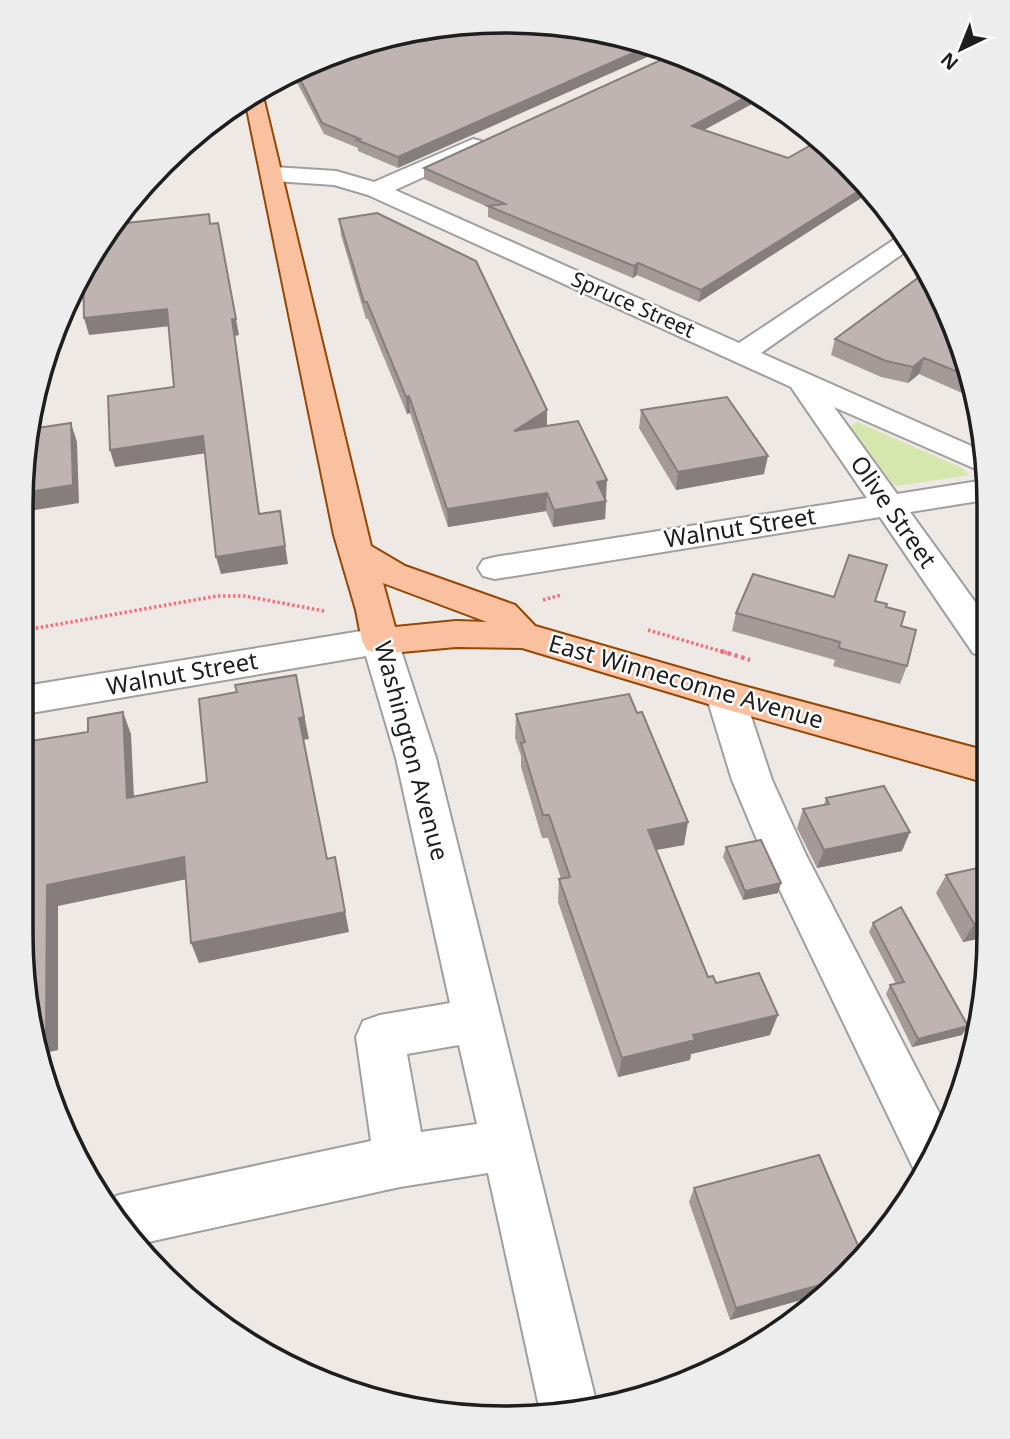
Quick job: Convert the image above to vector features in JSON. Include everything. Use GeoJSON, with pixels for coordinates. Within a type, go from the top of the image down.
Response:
{"type":"FeatureCollection","features":[{"type":"Feature","properties":{"kind":"main road","name":"Washington Avenue"},"geometry":{"type":"LineString","coordinates":[[257,104],[356,552],[374,610],[380,641]]}},
{"type":"Feature","properties":{"kind":"main road"},"geometry":{"type":"LineString","coordinates":[[356,552],[393,574],[502,614],[522,635]]}},
{"type":"Feature","properties":{"kind":"main road","name":"East Winneconne Avenue"},"geometry":{"type":"LineString","coordinates":[[380,641],[456,634],[522,635],[725,695],[977,764]]}},
{"type":"Feature","properties":{"kind":"street"},"geometry":{"type":"LineString","coordinates":[[376,190],[488,139]]}},
{"type":"Feature","properties":{"kind":"street","name":"Spruce Street"},"geometry":{"type":"LineString","coordinates":[[274,173],[336,178],[376,190],[975,459]]}},
{"type":"Feature","properties":{"kind":"street"},"geometry":{"type":"LineString","coordinates":[[741,353],[899,245]]}},
{"type":"Feature","properties":{"kind":"street","name":"Olive Street"},"geometry":{"type":"LineString","coordinates":[[800,380],[977,632]]}},
{"type":"Feature","properties":{"kind":"street","name":"Walnut Street"},"geometry":{"type":"LineString","coordinates":[[495,568],[885,504],[977,492]]}},
{"type":"Feature","properties":{"kind":"street","name":"Walnut Street"},"geometry":{"type":"LineString","coordinates":[[33,699],[380,641]]}},
{"type":"Feature","properties":{"kind":"street","name":"Washington Avenue"},"geometry":{"type":"LineString","coordinates":[[380,641],[416,758],[567,1402]]}},
{"type":"Feature","properties":{"kind":"street"},"geometry":{"type":"LineString","coordinates":[[725,695],[752,780],[786,859],[928,1143]]}},
{"type":"Feature","properties":{"kind":"street"},"geometry":{"type":"LineString","coordinates":[[400,1161],[380,1037],[477,1020]]}},
{"type":"Feature","properties":{"kind":"street"},"geometry":{"type":"LineString","coordinates":[[130,1220],[400,1161],[507,1145]]}},
{"type":"Feature","properties":{"kind":"green space"},"geometry":{"type":"Polygon","coordinates":[[[857,422],[962,468],[969,475],[897,486],[853,430],[851,426],[857,422]]]}},
{"type":"Feature","properties":{"kind":"building"},"geometry":{"type":"Polygon","coordinates":[[[474,34],[536,34],[597,42],[636,52],[398,157],[322,123],[300,80],[353,58],[413,42],[474,34]]]}},
{"type":"Feature","properties":{"kind":"building"},"geometry":{"type":"Polygon","coordinates":[[[661,60],[744,98],[692,126],[788,158],[810,145],[858,191],[701,290],[638,263],[634,266],[488,206],[505,204],[424,168],[661,60]]]}},
{"type":"Feature","properties":{"kind":"building"},"geometry":{"type":"Polygon","coordinates":[[[377,213],[476,261],[547,410],[514,431],[578,421],[607,480],[597,482],[606,501],[554,510],[547,493],[447,509],[409,396],[406,397],[367,302],[364,302],[339,219],[377,213]]]}},
{"type":"Feature","properties":{"kind":"building"},"geometry":{"type":"Polygon","coordinates":[[[209,214],[210,224],[218,223],[236,319],[232,319],[259,514],[280,511],[285,546],[216,557],[203,436],[110,450],[108,396],[174,387],[167,309],[84,318],[83,293],[96,269],[128,223],[209,214]]]}},
{"type":"Feature","properties":{"kind":"building"},"geometry":{"type":"Polygon","coordinates":[[[918,278],[941,324],[958,372],[924,358],[913,367],[886,361],[835,339],[918,278]]]}},
{"type":"Feature","properties":{"kind":"building"},"geometry":{"type":"Polygon","coordinates":[[[727,397],[768,456],[678,472],[641,410],[727,397]]]}},
{"type":"Feature","properties":{"kind":"building"},"geometry":{"type":"Polygon","coordinates":[[[71,423],[73,485],[33,491],[40,428],[71,423]]]}},
{"type":"Feature","properties":{"kind":"building"},"geometry":{"type":"Polygon","coordinates":[[[849,555],[887,565],[875,601],[905,612],[901,626],[916,630],[907,666],[839,648],[840,642],[736,613],[753,574],[834,597],[849,555]]]}},
{"type":"Feature","properties":{"kind":"building"},"geometry":{"type":"Polygon","coordinates":[[[296,675],[304,717],[299,718],[327,859],[335,857],[345,912],[191,943],[184,857],[47,885],[46,1032],[44,1033],[34,965],[33,741],[88,732],[88,718],[123,712],[127,798],[207,782],[199,699],[237,692],[235,685],[296,675]]]}},
{"type":"Feature","properties":{"kind":"building"},"geometry":{"type":"Polygon","coordinates":[[[629,694],[637,713],[642,712],[688,822],[648,830],[708,977],[713,976],[716,983],[759,973],[778,1015],[693,1035],[695,1040],[622,1058],[559,879],[570,877],[549,815],[543,815],[521,743],[525,742],[516,714],[629,694]]]}},
{"type":"Feature","properties":{"kind":"building"},"geometry":{"type":"Polygon","coordinates":[[[884,786],[910,832],[824,850],[803,809],[829,804],[826,798],[884,786]]]}},
{"type":"Feature","properties":{"kind":"building"},"geometry":{"type":"Polygon","coordinates":[[[761,840],[781,883],[745,891],[726,847],[761,840]]]}},
{"type":"Feature","properties":{"kind":"building"},"geometry":{"type":"Polygon","coordinates":[[[977,868],[977,923],[974,924],[946,875],[977,868]]]}},
{"type":"Feature","properties":{"kind":"building"},"geometry":{"type":"Polygon","coordinates":[[[901,907],[968,1026],[918,1039],[890,985],[904,982],[873,923],[901,907]]]}},
{"type":"Feature","properties":{"kind":"building"},"geometry":{"type":"Polygon","coordinates":[[[819,1155],[859,1247],[821,1285],[736,1308],[694,1188],[819,1155]]]}}]}
